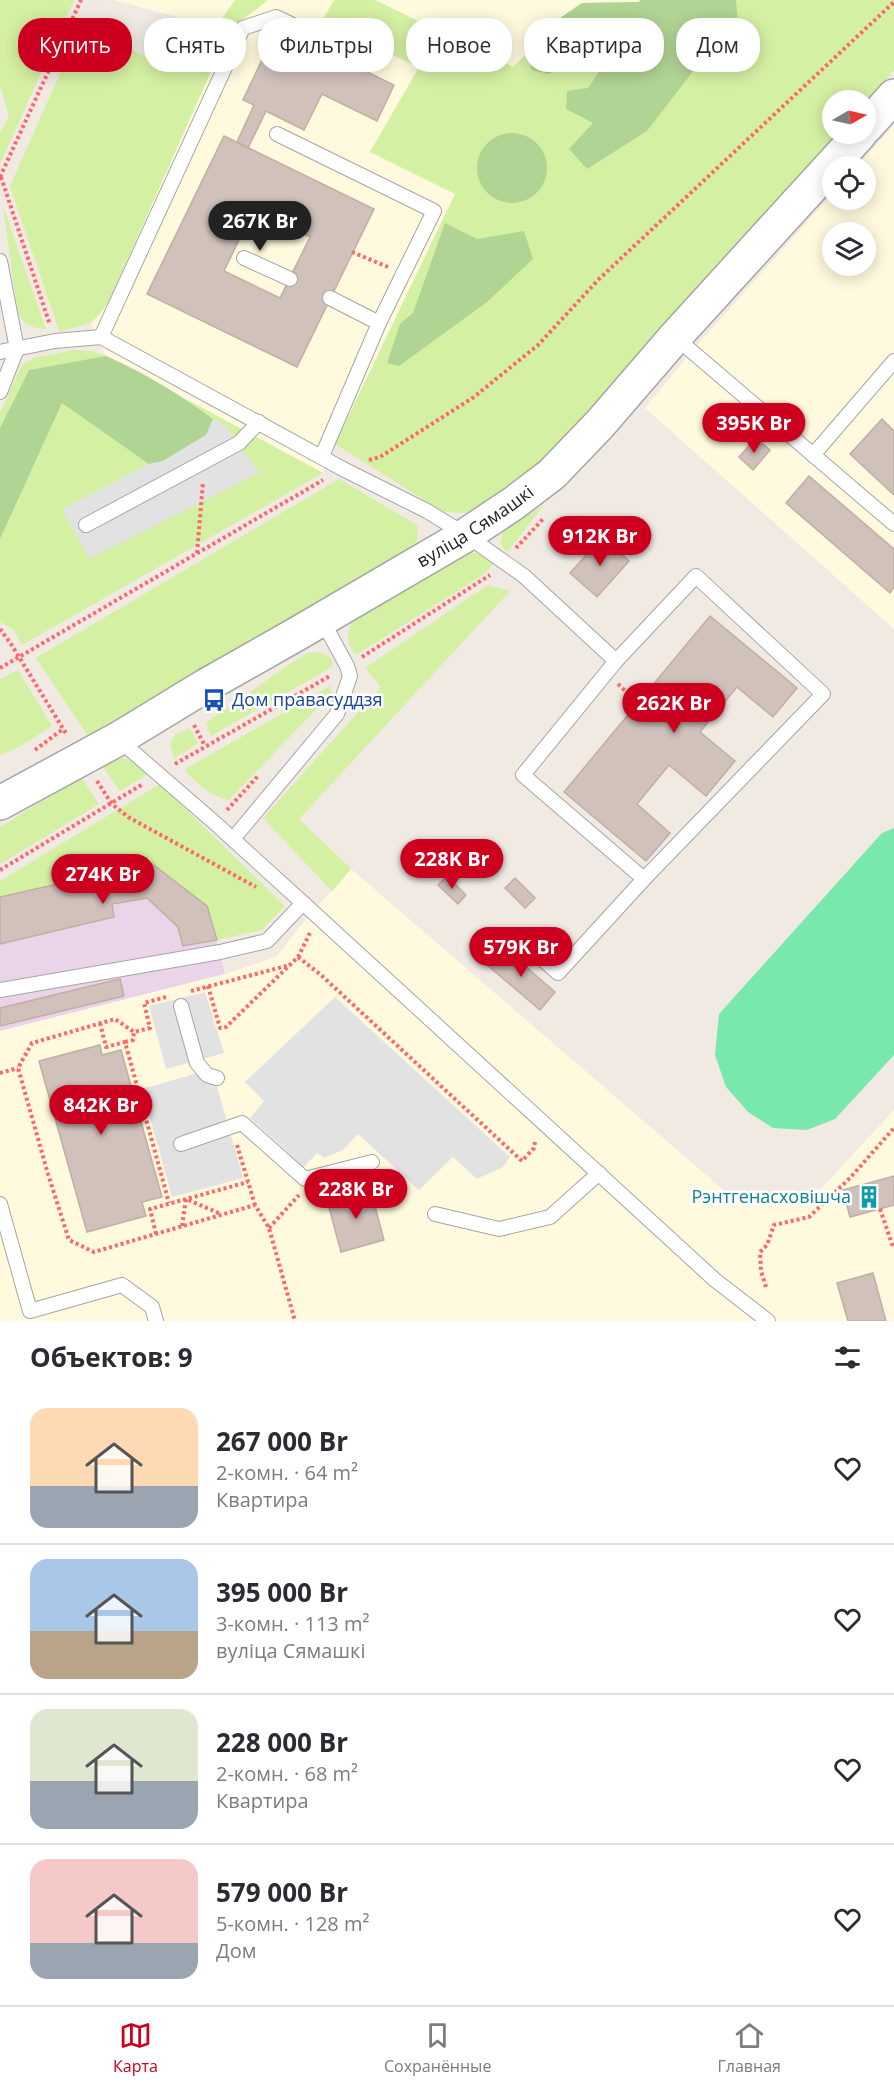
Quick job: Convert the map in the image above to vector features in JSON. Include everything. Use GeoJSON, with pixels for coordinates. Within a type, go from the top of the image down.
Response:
{"type":"FeatureCollection","features":[{"type":"Feature","properties":{"kind":"street"},"geometry":{"type":"LineString","coordinates":[[876,116],[894,96]]}},
{"type":"Feature","properties":{"kind":"street","name":"вуліца Сямашкі"},"geometry":{"type":"LineString","coordinates":[[0,803],[118,739],[466,535],[552,474],[592,433],[675,337],[851,144]]}},
{"type":"Feature","properties":{"kind":"lane"},"geometry":{"type":"LineString","coordinates":[[101,337],[243,28],[258,23]]}},
{"type":"Feature","properties":{"kind":"lane"},"geometry":{"type":"LineString","coordinates":[[277,134],[434,211],[380,323],[322,456]]}},
{"type":"Feature","properties":{"kind":"lane"},"geometry":{"type":"LineString","coordinates":[[244,258],[290,279]]}},
{"type":"Feature","properties":{"kind":"lane"},"geometry":{"type":"LineString","coordinates":[[0,261],[17,349],[0,392]]}},
{"type":"Feature","properties":{"kind":"lane"},"geometry":{"type":"LineString","coordinates":[[330,298],[380,323]]}},
{"type":"Feature","properties":{"kind":"lane"},"geometry":{"type":"LineString","coordinates":[[0,352],[55,341],[101,337],[343,469],[427,511],[466,535],[524,576],[616,661]]}},
{"type":"Feature","properties":{"kind":"lane"},"geometry":{"type":"LineString","coordinates":[[675,337],[894,524]]}},
{"type":"Feature","properties":{"kind":"lane"},"geometry":{"type":"LineString","coordinates":[[813,454],[894,361]]}},
{"type":"Feature","properties":{"kind":"lane"},"geometry":{"type":"LineString","coordinates":[[86,525],[239,443],[259,422]]}},
{"type":"Feature","properties":{"kind":"lane"},"geometry":{"type":"LineString","coordinates":[[529,947],[558,973],[644,879],[823,694],[696,576],[616,661],[523,774],[644,879]]}},
{"type":"Feature","properties":{"kind":"lane"},"geometry":{"type":"LineString","coordinates":[[233,839],[337,714],[350,676],[322,620]]}},
{"type":"Feature","properties":{"kind":"lane"},"geometry":{"type":"LineString","coordinates":[[118,739],[233,839],[715,1280],[768,1321]]}},
{"type":"Feature","properties":{"kind":"lane"},"geometry":{"type":"LineString","coordinates":[[0,990],[220,952],[267,941],[303,903]]}},
{"type":"Feature","properties":{"kind":"lane"},"geometry":{"type":"LineString","coordinates":[[179,1001],[197,1063],[207,1075],[217,1078]]}},
{"type":"Feature","properties":{"kind":"lane"},"geometry":{"type":"LineString","coordinates":[[181,1144],[242,1123],[305,1179],[372,1162]]}},
{"type":"Feature","properties":{"kind":"lane"},"geometry":{"type":"LineString","coordinates":[[435,1214],[499,1229],[550,1217],[599,1173]]}},
{"type":"Feature","properties":{"kind":"lane"},"geometry":{"type":"LineString","coordinates":[[0,1204],[30,1311],[122,1285],[152,1307],[156,1321]]}},
{"type":"Feature","properties":{"kind":"path"},"geometry":{"type":"LineString","coordinates":[[55,341],[0,177],[81,0]]}},
{"type":"Feature","properties":{"kind":"path"},"geometry":{"type":"LineString","coordinates":[[0,668],[343,469],[380,457],[474,397],[538,345],[608,271],[894,2]]}},
{"type":"Feature","properties":{"kind":"path"},"geometry":{"type":"LineString","coordinates":[[352,252],[404,273]]}},
{"type":"Feature","properties":{"kind":"path"},"geometry":{"type":"LineString","coordinates":[[197,554],[205,462]]}},
{"type":"Feature","properties":{"kind":"path"},"geometry":{"type":"LineString","coordinates":[[0,870],[158,774],[347,666],[497,571],[543,518]]}},
{"type":"Feature","properties":{"kind":"path"},"geometry":{"type":"LineString","coordinates":[[0,629],[111,804],[128,817],[256,888]]}},
{"type":"Feature","properties":{"kind":"path"},"geometry":{"type":"LineString","coordinates":[[189,715],[206,746]]}},
{"type":"Feature","properties":{"kind":"path"},"geometry":{"type":"LineString","coordinates":[[28,754],[63,729]]}},
{"type":"Feature","properties":{"kind":"path"},"geometry":{"type":"LineString","coordinates":[[208,986],[220,1028],[226,1027],[298,957],[314,927]]}},
{"type":"Feature","properties":{"kind":"path"},"geometry":{"type":"LineString","coordinates":[[298,957],[321,975],[522,1161],[534,1148],[536,1134]]}},
{"type":"Feature","properties":{"kind":"path"},"geometry":{"type":"LineString","coordinates":[[186,992],[290,965]]}},
{"type":"Feature","properties":{"kind":"path"},"geometry":{"type":"LineString","coordinates":[[179,1001],[144,1003],[150,1028],[134,1032],[115,1019],[32,1043],[18,1068],[69,1239],[94,1252],[255,1205]]}},
{"type":"Feature","properties":{"kind":"path"},"geometry":{"type":"LineString","coordinates":[[100,1023],[106,1047],[133,1040],[134,1032]]}},
{"type":"Feature","properties":{"kind":"path"},"geometry":{"type":"LineString","coordinates":[[125,1042],[169,1203]]}},
{"type":"Feature","properties":{"kind":"path"},"geometry":{"type":"LineString","coordinates":[[0,1073],[18,1068]]}},
{"type":"Feature","properties":{"kind":"path"},"geometry":{"type":"LineString","coordinates":[[233,1126],[255,1205],[269,1228],[295,1321]]}},
{"type":"Feature","properties":{"kind":"path"},"geometry":{"type":"LineString","coordinates":[[766,1287],[761,1271],[760,1252],[767,1245],[774,1225],[809,1217],[850,1178],[894,1128]]}},
{"type":"Feature","properties":{"kind":"path"},"geometry":{"type":"LineString","coordinates":[[269,1228],[316,1176]]}},
{"type":"Feature","properties":{"kind":"path"},"geometry":{"type":"LineString","coordinates":[[156,1234],[150,1209],[248,1182]]}},
{"type":"Feature","properties":{"kind":"path"},"geometry":{"type":"LineString","coordinates":[[186,1199],[222,1214]]}},
{"type":"Feature","properties":{"kind":"path"},"geometry":{"type":"LineString","coordinates":[[182,1226],[186,1199]]}},
{"type":"Feature","properties":{"kind":"path"},"geometry":{"type":"LineString","coordinates":[[879,1209],[893,1247]]}},
{"type":"Feature","properties":{"kind":"shaded area"},"geometry":{"type":"Polygon","coordinates":[[[114,0],[843,0],[369,452],[335,445],[323,473],[184,398],[142,372],[106,356],[91,324],[100,315],[210,72],[246,72],[246,18],[180,18],[114,0]]]}},
{"type":"Feature","properties":{"kind":"shaded area"},"geometry":{"type":"Polygon","coordinates":[[[894,125],[894,629],[645,408],[692,351],[822,205],[822,210],[876,210],[876,156],[866,156],[894,125]]]}},
{"type":"Feature","properties":{"kind":"shaded area"},"geometry":{"type":"Polygon","coordinates":[[[213,419],[226,426],[259,473],[89,559],[62,509],[149,464],[163,461],[206,435],[213,419]]]}},
{"type":"Feature","properties":{"kind":"shaded area"},"geometry":{"type":"Polygon","coordinates":[[[151,863],[207,906],[225,974],[0,1031],[0,897],[151,863]]]}},
{"type":"Feature","properties":{"kind":"shaded area"},"geometry":{"type":"Polygon","coordinates":[[[351,869],[734,1199],[821,1189],[894,1110],[894,1321],[0,1321],[0,1031],[225,974],[276,957],[306,919],[351,869]]]}},
{"type":"Feature","properties":{"kind":"shaded area"},"geometry":{"type":"Polygon","coordinates":[[[205,992],[224,1053],[166,1069],[149,1006],[205,992]]]}},
{"type":"Feature","properties":{"kind":"shaded area"},"geometry":{"type":"Polygon","coordinates":[[[335,997],[510,1157],[503,1167],[477,1179],[453,1157],[419,1190],[358,1134],[343,1150],[324,1158],[317,1153],[304,1167],[250,1118],[264,1101],[245,1082],[335,997]]]}},
{"type":"Feature","properties":{"kind":"shaded area"},"geometry":{"type":"Polygon","coordinates":[[[212,1069],[243,1178],[172,1197],[142,1089],[212,1069]]]}},
{"type":"Feature","properties":{"kind":"green space"},"geometry":{"type":"Polygon","coordinates":[[[0,0],[74,0],[66,18],[18,18],[18,72],[42,72],[0,164],[0,132],[9,117],[0,84],[0,0]]]}},
{"type":"Feature","properties":{"kind":"green space"},"geometry":{"type":"Polygon","coordinates":[[[235,0],[268,0],[245,18],[222,18],[235,0]]]}},
{"type":"Feature","properties":{"kind":"green space"},"geometry":{"type":"Polygon","coordinates":[[[334,0],[375,0],[412,18],[406,18],[406,61],[394,56],[394,18],[324,18],[334,0]]]}},
{"type":"Feature","properties":{"kind":"green space"},"geometry":{"type":"Polygon","coordinates":[[[641,0],[894,0],[894,70],[876,91],[822,90],[822,144],[830,144],[565,448],[481,506],[465,513],[444,512],[335,444],[455,194],[370,152],[416,72],[512,72],[512,67],[524,56],[524,72],[664,72],[664,18],[560,18],[582,3],[638,2],[641,0]]]}},
{"type":"Feature","properties":{"kind":"green space"},"geometry":{"type":"Polygon","coordinates":[[[641,0],[736,0],[737,18],[676,18],[676,72],[692,72],[647,131],[587,169],[569,149],[593,123],[566,109],[567,91],[588,88],[599,72],[664,72],[664,18],[560,18],[582,3],[638,2],[641,0]]]}},
{"type":"Feature","properties":{"kind":"green space"},"geometry":{"type":"Polygon","coordinates":[[[132,50],[144,56],[144,72],[211,72],[109,301],[88,323],[59,331],[10,186],[61,72],[132,72],[132,50]]]}},
{"type":"Feature","properties":{"kind":"green space"},"geometry":{"type":"Polygon","coordinates":[[[505,133],[519,133],[532,138],[542,148],[547,168],[542,188],[532,198],[519,203],[505,203],[492,198],[482,188],[477,175],[477,161],[482,148],[492,138],[505,133]]]}},
{"type":"Feature","properties":{"kind":"green space"},"geometry":{"type":"Polygon","coordinates":[[[3,206],[46,329],[30,326],[18,314],[3,206]]]}},
{"type":"Feature","properties":{"kind":"green space"},"geometry":{"type":"Polygon","coordinates":[[[445,223],[477,239],[524,231],[533,259],[487,302],[399,366],[387,363],[400,324],[413,313],[445,223]]]}},
{"type":"Feature","properties":{"kind":"green space"},"geometry":{"type":"Polygon","coordinates":[[[73,350],[91,351],[106,356],[29,370],[0,428],[0,413],[22,365],[33,358],[73,350]]]}},
{"type":"Feature","properties":{"kind":"green space"},"geometry":{"type":"Polygon","coordinates":[[[106,356],[161,385],[213,419],[206,435],[163,461],[149,464],[62,403],[0,539],[0,428],[29,370],[106,356]]]}},
{"type":"Feature","properties":{"kind":"green space"},"geometry":{"type":"Polygon","coordinates":[[[184,398],[323,473],[22,645],[13,629],[0,622],[0,539],[62,403],[213,419],[184,398]]]}},
{"type":"Feature","properties":{"kind":"green space"},"geometry":{"type":"Polygon","coordinates":[[[339,479],[417,525],[417,540],[410,554],[90,739],[36,658],[339,479]]]}},
{"type":"Feature","properties":{"kind":"green space"},"geometry":{"type":"Polygon","coordinates":[[[544,505],[507,552],[500,544],[503,531],[544,505]]]}},
{"type":"Feature","properties":{"kind":"green space"},"geometry":{"type":"Polygon","coordinates":[[[472,552],[494,564],[480,577],[356,655],[352,651],[348,636],[350,626],[356,617],[463,554],[472,552]]]}},
{"type":"Feature","properties":{"kind":"green space"},"geometry":{"type":"Polygon","coordinates":[[[488,585],[510,591],[299,819],[351,869],[332,891],[263,818],[381,687],[365,668],[488,585]]]}},
{"type":"Feature","properties":{"kind":"green space"},"geometry":{"type":"Polygon","coordinates":[[[321,652],[332,659],[332,667],[211,736],[206,723],[297,659],[308,653],[321,652]]]}},
{"type":"Feature","properties":{"kind":"green space"},"geometry":{"type":"Polygon","coordinates":[[[18,670],[52,726],[19,747],[0,755],[0,679],[18,670]]]}},
{"type":"Feature","properties":{"kind":"green space"},"geometry":{"type":"Polygon","coordinates":[[[330,686],[332,693],[229,800],[210,792],[184,770],[330,686]]]}},
{"type":"Feature","properties":{"kind":"green space"},"geometry":{"type":"Polygon","coordinates":[[[189,728],[198,743],[174,759],[170,744],[175,735],[189,728]]]}},
{"type":"Feature","properties":{"kind":"green space"},"geometry":{"type":"Polygon","coordinates":[[[123,758],[137,763],[149,774],[120,791],[101,764],[123,758]]]}},
{"type":"Feature","properties":{"kind":"green space"},"geometry":{"type":"Polygon","coordinates":[[[81,777],[99,804],[0,864],[0,827],[81,777]]]}},
{"type":"Feature","properties":{"kind":"green space"},"geometry":{"type":"Polygon","coordinates":[[[160,784],[285,906],[262,930],[217,940],[207,906],[151,863],[0,897],[0,881],[160,784]]]}},
{"type":"Feature","properties":{"kind":"green space"},"geometry":{"type":"Polygon","coordinates":[[[894,828],[894,1055],[835,1119],[807,1130],[773,1128],[748,1112],[726,1087],[715,1055],[719,1014],[882,833],[894,828]]]}},
{"type":"Feature","properties":{"kind":"building"},"geometry":{"type":"Polygon","coordinates":[[[258,68],[258,72],[367,72],[394,85],[377,121],[322,94],[304,130],[266,111],[248,148],[237,142],[254,105],[243,100],[258,68]]]}},
{"type":"Feature","properties":{"kind":"building"},"geometry":{"type":"Polygon","coordinates":[[[224,136],[374,209],[297,367],[147,294],[224,136]],[[254,209],[224,271],[280,298],[310,237],[254,209]]]}},
{"type":"Feature","properties":{"kind":"building"},"geometry":{"type":"Polygon","coordinates":[[[882,419],[894,431],[894,495],[850,454],[882,419]]]}},
{"type":"Feature","properties":{"kind":"building"},"geometry":{"type":"Polygon","coordinates":[[[756,438],[770,450],[753,470],[739,457],[756,438]]]}},
{"type":"Feature","properties":{"kind":"building"},"geometry":{"type":"Polygon","coordinates":[[[809,476],[894,549],[894,587],[890,593],[786,503],[809,476]]]}},
{"type":"Feature","properties":{"kind":"building"},"geometry":{"type":"Polygon","coordinates":[[[603,537],[629,561],[597,597],[570,573],[603,537]]]}},
{"type":"Feature","properties":{"kind":"building"},"geometry":{"type":"Polygon","coordinates":[[[710,616],[797,688],[773,717],[737,687],[700,732],[735,761],[706,796],[669,765],[637,804],[670,833],[646,861],[564,792],[710,616]]]}},
{"type":"Feature","properties":{"kind":"building"},"geometry":{"type":"Polygon","coordinates":[[[151,863],[207,906],[217,940],[183,946],[178,927],[147,898],[112,904],[114,917],[0,944],[0,897],[151,863]]]}},
{"type":"Feature","properties":{"kind":"building"},"geometry":{"type":"Polygon","coordinates":[[[447,876],[466,895],[458,904],[438,885],[447,876]]]}},
{"type":"Feature","properties":{"kind":"building"},"geometry":{"type":"Polygon","coordinates":[[[515,878],[535,898],[525,908],[505,888],[515,878]]]}},
{"type":"Feature","properties":{"kind":"building"},"geometry":{"type":"Polygon","coordinates":[[[502,946],[555,992],[540,1010],[486,964],[502,946]]]}},
{"type":"Feature","properties":{"kind":"building"},"geometry":{"type":"Polygon","coordinates":[[[120,979],[124,996],[0,1026],[0,1008],[120,979]]]}},
{"type":"Feature","properties":{"kind":"building"},"geometry":{"type":"Polygon","coordinates":[[[100,1045],[102,1055],[121,1050],[162,1197],[142,1202],[146,1216],[87,1232],[39,1061],[100,1045]]]}},
{"type":"Feature","properties":{"kind":"building","name":"Рэнтгенасховішча"},"geometry":{"type":"Polygon","coordinates":[[[894,1176],[894,1205],[850,1217],[843,1190],[894,1176]]]}},
{"type":"Feature","properties":{"kind":"building"},"geometry":{"type":"Polygon","coordinates":[[[370,1188],[384,1240],[341,1252],[327,1200],[370,1188]]]}},
{"type":"Feature","properties":{"kind":"building"},"geometry":{"type":"Polygon","coordinates":[[[873,1273],[886,1321],[848,1321],[837,1283],[873,1273]]]}},
{"type":"Feature","properties":{"kind":"place","name":"Дом правасуддзя"},"geometry":{"type":"Point","coordinates":[214,700]}},
{"type":"Feature","properties":{"kind":"place","name":"Рэнтгенасховішча"},"geometry":{"type":"Point","coordinates":[869,1197]}}]}
